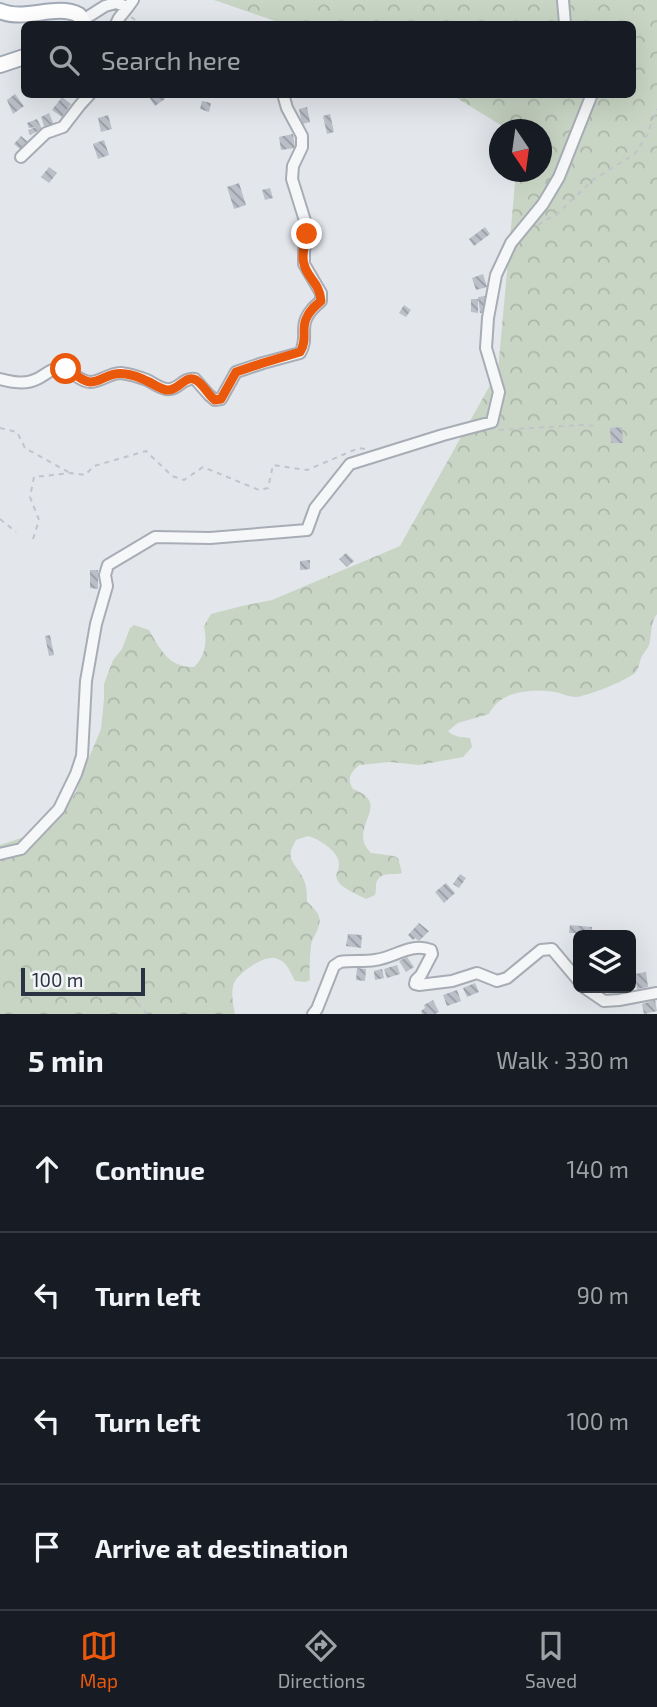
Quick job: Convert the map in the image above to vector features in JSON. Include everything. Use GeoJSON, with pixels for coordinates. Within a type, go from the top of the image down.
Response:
{"type":"FeatureCollection","features":[{"type":"Feature","properties":{"kind":"main road"},"geometry":{"type":"LineString","coordinates":[[0,11],[14,15],[68,11],[79,15],[82,21]]}},
{"type":"Feature","properties":{"kind":"main road"},"geometry":{"type":"LineString","coordinates":[[0,65],[21,58]]}},
{"type":"Feature","properties":{"kind":"street"},"geometry":{"type":"LineString","coordinates":[[564,0],[565,21]]}},
{"type":"Feature","properties":{"kind":"street"},"geometry":{"type":"LineString","coordinates":[[84,21],[106,6],[116,3],[130,4]]}},
{"type":"Feature","properties":{"kind":"street"},"geometry":{"type":"LineString","coordinates":[[118,21],[130,4]]}},
{"type":"Feature","properties":{"kind":"street"},"geometry":{"type":"LineString","coordinates":[[21,157],[47,134],[62,127],[86,98]]}},
{"type":"Feature","properties":{"kind":"street"},"geometry":{"type":"LineString","coordinates":[[0,379],[26,382],[36,380],[57,368],[70,370],[81,380],[88,382],[117,373],[129,374],[168,390],[176,388],[189,378],[195,379],[215,400],[221,399],[236,372],[300,352],[306,338],[305,321],[321,301],[321,293],[304,264],[306,224],[292,179],[293,166],[302,147],[302,136],[284,98]]}},
{"type":"Feature","properties":{"kind":"street"},"geometry":{"type":"LineString","coordinates":[[0,854],[21,849],[59,809],[82,756],[86,681],[96,624],[107,586],[105,575],[108,565],[155,537],[210,538],[307,530],[316,508],[350,464],[492,422],[499,392],[486,348],[496,275],[511,243],[543,204],[559,177],[590,98]]}},
{"type":"Feature","properties":{"kind":"street"},"geometry":{"type":"LineString","coordinates":[[313,1014],[334,966],[340,962],[385,959],[417,948],[426,948],[432,954],[416,980],[415,984],[419,985],[452,981],[477,973],[497,981],[507,978],[541,950],[552,949],[573,974]]}},
{"type":"Feature","properties":{"kind":"street"},"geometry":{"type":"LineString","coordinates":[[592,993],[604,1001],[657,993]]}},
{"type":"Feature","properties":{"kind":"path"},"geometry":{"type":"LineString","coordinates":[[538,225],[558,213],[594,179],[635,154],[647,135],[657,109]]}},
{"type":"Feature","properties":{"kind":"path"},"geometry":{"type":"LineString","coordinates":[[491,430],[598,426]]}},
{"type":"Feature","properties":{"kind":"path"},"geometry":{"type":"LineString","coordinates":[[0,428],[17,432],[25,448],[71,473]]}},
{"type":"Feature","properties":{"kind":"path"},"geometry":{"type":"LineString","coordinates":[[33,539],[39,520],[30,497],[34,477],[71,473],[85,475],[94,466],[146,451],[172,476],[184,480],[202,467],[259,490],[268,488],[273,465],[307,470],[359,448],[380,453]]}},
{"type":"Feature","properties":{"kind":"path"},"geometry":{"type":"LineString","coordinates":[[0,519],[16,532]]}},
{"type":"Feature","properties":{"kind":"path"},"geometry":{"type":"LineString","coordinates":[[137,1003],[147,1014]]}},
{"type":"Feature","properties":{"kind":"green space"},"geometry":{"type":"Polygon","coordinates":[[[214,0],[657,0],[657,614],[649,645],[637,670],[623,680],[576,697],[537,691],[509,696],[494,706],[489,714],[458,723],[448,731],[455,736],[470,738],[472,747],[463,757],[419,765],[390,762],[359,765],[356,768],[350,776],[351,785],[370,802],[363,834],[364,843],[371,853],[398,858],[402,873],[380,877],[375,895],[366,899],[340,883],[336,877],[338,860],[328,847],[308,836],[296,840],[291,857],[304,881],[307,902],[317,912],[320,920],[311,944],[310,980],[295,981],[284,963],[278,959],[267,958],[255,964],[235,981],[232,993],[235,1014],[0,1014],[0,845],[42,831],[76,792],[101,729],[104,684],[130,628],[134,625],[149,630],[161,650],[172,661],[194,667],[203,653],[204,626],[211,614],[272,600],[400,546],[498,371],[515,182],[552,182],[552,119],[491,119],[457,98],[636,98],[636,21],[275,21],[214,0]]]}},
{"type":"Feature","properties":{"kind":"building"},"geometry":{"type":"Polygon","coordinates":[[[15,94],[24,106],[13,114],[7,100],[15,94]]]}},
{"type":"Feature","properties":{"kind":"building"},"geometry":{"type":"Polygon","coordinates":[[[61,98],[71,104],[62,117],[52,110],[61,98]]]}},
{"type":"Feature","properties":{"kind":"building"},"geometry":{"type":"Polygon","coordinates":[[[150,98],[164,98],[165,99],[155,106],[150,98]]]}},
{"type":"Feature","properties":{"kind":"building"},"geometry":{"type":"Polygon","coordinates":[[[202,101],[211,103],[209,112],[200,109],[202,101]]]}},
{"type":"Feature","properties":{"kind":"building"},"geometry":{"type":"Polygon","coordinates":[[[307,107],[310,122],[302,124],[299,109],[307,107]]]}},
{"type":"Feature","properties":{"kind":"building"},"geometry":{"type":"Polygon","coordinates":[[[49,113],[54,125],[45,129],[41,117],[49,113]]]}},
{"type":"Feature","properties":{"kind":"building"},"geometry":{"type":"Polygon","coordinates":[[[330,114],[334,132],[327,134],[323,116],[330,114]]]}},
{"type":"Feature","properties":{"kind":"building"},"geometry":{"type":"Polygon","coordinates":[[[108,115],[112,129],[101,132],[98,118],[108,115]]]}},
{"type":"Feature","properties":{"kind":"building"},"geometry":{"type":"Polygon","coordinates":[[[37,119],[42,129],[30,135],[28,130],[36,127],[29,128],[27,123],[37,119]]]}},
{"type":"Feature","properties":{"kind":"building"},"geometry":{"type":"Polygon","coordinates":[[[293,134],[295,148],[281,150],[279,137],[293,134]]]}},
{"type":"Feature","properties":{"kind":"building"},"geometry":{"type":"Polygon","coordinates":[[[21,136],[28,142],[21,150],[14,144],[21,136]]]}},
{"type":"Feature","properties":{"kind":"building"},"geometry":{"type":"Polygon","coordinates":[[[104,140],[109,155],[98,159],[93,144],[104,140]]]}},
{"type":"Feature","properties":{"kind":"building"},"geometry":{"type":"Polygon","coordinates":[[[49,167],[57,173],[49,183],[41,177],[49,167]]]}},
{"type":"Feature","properties":{"kind":"building"},"geometry":{"type":"Polygon","coordinates":[[[239,183],[246,205],[234,209],[227,187],[239,183]]]}},
{"type":"Feature","properties":{"kind":"building"},"geometry":{"type":"Polygon","coordinates":[[[270,188],[273,198],[265,200],[262,190],[270,188]]]}},
{"type":"Feature","properties":{"kind":"building"},"geometry":{"type":"Polygon","coordinates":[[[485,227],[490,234],[474,246],[469,239],[485,227]]]}},
{"type":"Feature","properties":{"kind":"building"},"geometry":{"type":"Polygon","coordinates":[[[483,274],[487,287],[476,290],[472,278],[483,274]]]}},
{"type":"Feature","properties":{"kind":"building"},"geometry":{"type":"Polygon","coordinates":[[[486,296],[487,312],[480,313],[478,297],[486,296]]]}},
{"type":"Feature","properties":{"kind":"building"},"geometry":{"type":"Polygon","coordinates":[[[471,299],[478,299],[478,313],[471,312],[471,299]]]}},
{"type":"Feature","properties":{"kind":"building"},"geometry":{"type":"Polygon","coordinates":[[[404,305],[411,310],[406,317],[399,313],[404,305]]]}},
{"type":"Feature","properties":{"kind":"building"},"geometry":{"type":"Polygon","coordinates":[[[622,427],[623,443],[611,443],[610,428],[622,427]]]}},
{"type":"Feature","properties":{"kind":"building"},"geometry":{"type":"Polygon","coordinates":[[[346,553],[354,561],[347,567],[339,559],[346,553]]]}},
{"type":"Feature","properties":{"kind":"building"},"geometry":{"type":"Polygon","coordinates":[[[310,560],[310,569],[300,570],[300,561],[310,560]]]}},
{"type":"Feature","properties":{"kind":"building"},"geometry":{"type":"Polygon","coordinates":[[[90,570],[98,570],[98,589],[90,588],[90,570]]]}},
{"type":"Feature","properties":{"kind":"building"},"geometry":{"type":"Polygon","coordinates":[[[50,635],[54,655],[49,656],[45,636],[50,635]]]}},
{"type":"Feature","properties":{"kind":"building"},"geometry":{"type":"Polygon","coordinates":[[[460,874],[466,878],[459,888],[453,884],[460,874]]]}},
{"type":"Feature","properties":{"kind":"building"},"geometry":{"type":"Polygon","coordinates":[[[446,883],[455,893],[444,903],[435,892],[446,883]]]}},
{"type":"Feature","properties":{"kind":"building"},"geometry":{"type":"Polygon","coordinates":[[[419,923],[429,931],[419,941],[415,938],[413,940],[408,935],[419,923]]]}},
{"type":"Feature","properties":{"kind":"building"},"geometry":{"type":"Polygon","coordinates":[[[570,925],[592,927],[592,930],[573,930],[573,933],[569,933],[570,925]]]}},
{"type":"Feature","properties":{"kind":"building"},"geometry":{"type":"Polygon","coordinates":[[[348,934],[362,935],[361,948],[346,946],[348,934]]]}},
{"type":"Feature","properties":{"kind":"building"},"geometry":{"type":"Polygon","coordinates":[[[407,957],[414,967],[406,972],[399,961],[407,957]]]}},
{"type":"Feature","properties":{"kind":"building"},"geometry":{"type":"Polygon","coordinates":[[[397,965],[400,974],[387,978],[384,969],[397,965]]]}},
{"type":"Feature","properties":{"kind":"building"},"geometry":{"type":"Polygon","coordinates":[[[357,968],[366,969],[365,981],[356,980],[357,968]]]}},
{"type":"Feature","properties":{"kind":"building"},"geometry":{"type":"Polygon","coordinates":[[[382,969],[384,978],[375,980],[374,971],[382,969]]]}},
{"type":"Feature","properties":{"kind":"building"},"geometry":{"type":"Polygon","coordinates":[[[646,972],[648,987],[637,989],[636,974],[646,972]]]}},
{"type":"Feature","properties":{"kind":"building"},"geometry":{"type":"Polygon","coordinates":[[[475,983],[479,992],[467,997],[463,988],[475,983]]]}},
{"type":"Feature","properties":{"kind":"building"},"geometry":{"type":"Polygon","coordinates":[[[457,990],[461,1001],[447,1006],[443,995],[457,990]]]}},
{"type":"Feature","properties":{"kind":"building"},"geometry":{"type":"Polygon","coordinates":[[[433,1000],[439,1012],[422,1014],[424,1005],[433,1000]]]}},
{"type":"Feature","properties":{"kind":"building"},"geometry":{"type":"Polygon","coordinates":[[[655,1000],[657,1011],[644,1014],[642,1004],[655,1000]]]}},
{"type":"Feature","properties":{"kind":"route"},"geometry":{"type":"LineString","coordinates":[[66,369],[88,382],[117,373],[129,374],[168,390],[176,388],[189,378],[195,379],[215,400],[221,399],[236,372],[300,352],[304,346],[305,321],[321,301],[321,293],[304,264],[307,234]]}}]}
